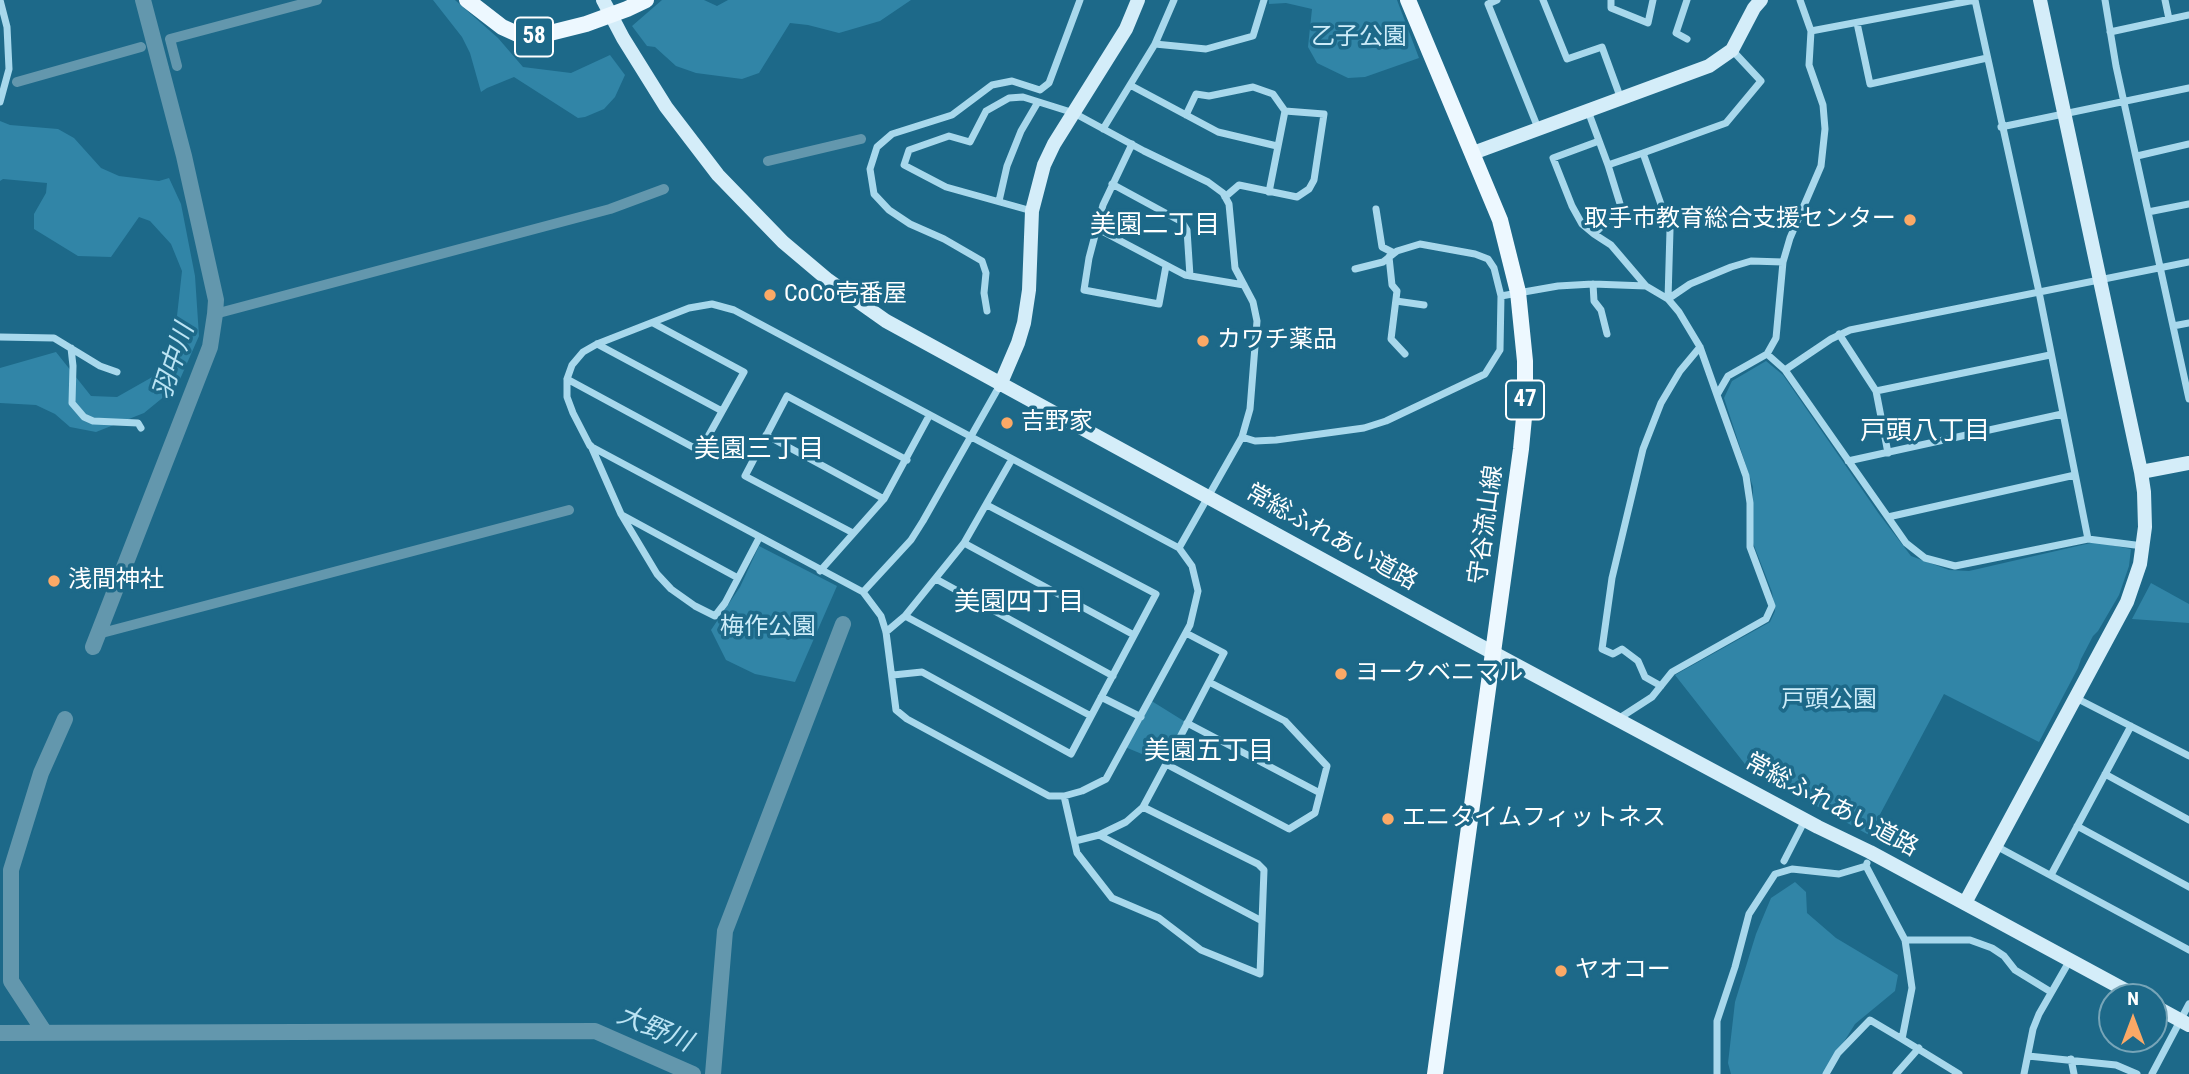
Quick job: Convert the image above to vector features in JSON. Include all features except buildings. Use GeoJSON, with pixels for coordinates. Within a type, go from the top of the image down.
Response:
{"type":"FeatureCollection","features":[{"type":"Feature","properties":{"kind":"main road","name":"58"},"geometry":{"type":"LineString","coordinates":[[467,0],[502,27],[524,37],[538,36],[611,16],[646,0]]}},
{"type":"Feature","properties":{"kind":"main road","name":"守谷流山線"},"geometry":{"type":"LineString","coordinates":[[1408,0],[1500,220],[1518,292],[1524,340],[1525,407],[1521,449],[1435,1074]]}},
{"type":"Feature","properties":{"kind":"street"},"geometry":{"type":"LineString","coordinates":[[0,0],[8,27],[9,69],[0,102]]}},
{"type":"Feature","properties":{"kind":"street","name":"常総ふれあい道路"},"geometry":{"type":"LineString","coordinates":[[603,0],[645,75],[696,147],[741,200],[783,242],[828,280],[886,321],[1493,653],[1805,820],[1868,859],[1965,903],[2113,983]]}},
{"type":"Feature","properties":{"kind":"street"},"geometry":{"type":"LineString","coordinates":[[987,311],[984,293],[986,273],[982,261],[910,224],[889,210],[874,194],[870,169],[877,147],[892,134],[952,115],[992,85],[1012,81],[1040,90],[1049,83],[1080,0]]}},
{"type":"Feature","properties":{"kind":"street"},"geometry":{"type":"LineString","coordinates":[[863,593],[911,540],[1000,385],[1018,344],[1027,308],[1032,211],[1044,165],[1126,29],[1138,0]]}},
{"type":"Feature","properties":{"kind":"street"},"geometry":{"type":"LineString","coordinates":[[1102,129],[1155,44],[1174,0]]}},
{"type":"Feature","properties":{"kind":"street"},"geometry":{"type":"LineString","coordinates":[[1155,44],[1206,49],[1253,36],[1264,0]]}},
{"type":"Feature","properties":{"kind":"street"},"geometry":{"type":"LineString","coordinates":[[1497,0],[1488,4],[1539,129]]}},
{"type":"Feature","properties":{"kind":"street"},"geometry":{"type":"LineString","coordinates":[[1543,0],[1567,59],[1602,47],[1621,99]]}},
{"type":"Feature","properties":{"kind":"street"},"geometry":{"type":"LineString","coordinates":[[1611,0],[1611,8],[1647,23],[1653,0]]}},
{"type":"Feature","properties":{"kind":"street"},"geometry":{"type":"LineString","coordinates":[[1687,0],[1676,33],[1687,39]]}},
{"type":"Feature","properties":{"kind":"street"},"geometry":{"type":"LineString","coordinates":[[1473,153],[1701,70],[1732,50],[1761,0]]}},
{"type":"Feature","properties":{"kind":"street"},"geometry":{"type":"LineString","coordinates":[[1717,396],[1728,376],[1767,354],[1776,338],[1783,262],[1790,238],[1821,166],[1825,129],[1824,105],[1809,65],[1811,31],[1800,0]]}},
{"type":"Feature","properties":{"kind":"street"},"geometry":{"type":"LineString","coordinates":[[1916,0],[1918,11]]}},
{"type":"Feature","properties":{"kind":"street"},"geometry":{"type":"LineString","coordinates":[[1965,903],[2127,602],[2136,581],[2146,511],[2141,472],[2040,0]]}},
{"type":"Feature","properties":{"kind":"street"},"geometry":{"type":"LineString","coordinates":[[2105,0],[2124,102],[2189,399]]}},
{"type":"Feature","properties":{"kind":"street"},"geometry":{"type":"LineString","coordinates":[[2165,0],[2169,19]]}},
{"type":"Feature","properties":{"kind":"street"},"geometry":{"type":"LineString","coordinates":[[1811,31],[1975,1],[2039,292],[2088,539]]}},
{"type":"Feature","properties":{"kind":"street"},"geometry":{"type":"LineString","coordinates":[[2110,32],[2189,15]]}},
{"type":"Feature","properties":{"kind":"street"},"geometry":{"type":"LineString","coordinates":[[1857,23],[1870,84],[1987,58]]}},
{"type":"Feature","properties":{"kind":"street"},"geometry":{"type":"LineString","coordinates":[[1608,165],[1726,123],[1761,81],[1732,50]]}},
{"type":"Feature","properties":{"kind":"street"},"geometry":{"type":"LineString","coordinates":[[1130,85],[1218,132],[1277,146]]}},
{"type":"Feature","properties":{"kind":"street"},"geometry":{"type":"LineString","coordinates":[[1186,115],[1196,94],[1209,96],[1253,87],[1273,94],[1285,111],[1269,192]]}},
{"type":"Feature","properties":{"kind":"street"},"geometry":{"type":"LineString","coordinates":[[2001,127],[2189,88]]}},
{"type":"Feature","properties":{"kind":"street"},"geometry":{"type":"LineString","coordinates":[[1032,211],[946,187],[904,165],[909,150],[949,136],[971,142],[986,111],[1009,98],[1023,97],[1074,113],[1208,182],[1225,197],[1230,211],[1235,268],[1253,302],[1257,321],[1250,409],[1242,437],[1179,548]]}},
{"type":"Feature","properties":{"kind":"street"},"geometry":{"type":"LineString","coordinates":[[999,201],[1007,166],[1021,131],[1038,102]]}},
{"type":"Feature","properties":{"kind":"street"},"geometry":{"type":"LineString","coordinates":[[1225,197],[1239,186],[1297,197],[1309,189],[1314,180],[1324,114],[1285,111]]}},
{"type":"Feature","properties":{"kind":"street"},"geometry":{"type":"LineString","coordinates":[[1588,111],[1621,207],[1594,234]]}},
{"type":"Feature","properties":{"kind":"street"},"geometry":{"type":"LineString","coordinates":[[1599,141],[1553,158],[1582,224],[1611,245],[1646,286],[1668,299],[1700,347],[1746,476],[1751,503],[1750,547],[1772,606],[1766,620],[1672,672],[1652,696],[1618,719]]}},
{"type":"Feature","properties":{"kind":"street"},"geometry":{"type":"LineString","coordinates":[[1132,144],[1112,184],[1096,228],[1084,290],[1159,304],[1166,266]]}},
{"type":"Feature","properties":{"kind":"street"},"geometry":{"type":"LineString","coordinates":[[2137,156],[2189,144]]}},
{"type":"Feature","properties":{"kind":"street"},"geometry":{"type":"LineString","coordinates":[[1643,153],[1670,230],[1668,299]]}},
{"type":"Feature","properties":{"kind":"street"},"geometry":{"type":"LineString","coordinates":[[1112,184],[1182,222],[1187,230],[1190,276]]}},
{"type":"Feature","properties":{"kind":"street"},"geometry":{"type":"LineString","coordinates":[[2148,212],[2189,204]]}},
{"type":"Feature","properties":{"kind":"street"},"geometry":{"type":"LineString","coordinates":[[1376,209],[1382,247],[1392,255]]}},
{"type":"Feature","properties":{"kind":"street"},"geometry":{"type":"LineString","coordinates":[[1096,228],[1190,276],[1244,285]]}},
{"type":"Feature","properties":{"kind":"street"},"geometry":{"type":"LineString","coordinates":[[1242,437],[1255,441],[1276,440],[1364,428],[1386,421],[1485,374],[1500,350],[1501,296],[1494,268],[1488,259],[1420,244],[1392,255],[1383,262],[1355,269]]}},
{"type":"Feature","properties":{"kind":"street"},"geometry":{"type":"LineString","coordinates":[[1392,255],[1392,285],[1397,291],[1391,339],[1405,354]]}},
{"type":"Feature","properties":{"kind":"street"},"geometry":{"type":"LineString","coordinates":[[1668,299],[1690,284],[1731,267],[1751,261],[1783,262]]}},
{"type":"Feature","properties":{"kind":"street"},"geometry":{"type":"LineString","coordinates":[[1785,370],[1839,334],[2189,261]]}},
{"type":"Feature","properties":{"kind":"street"},"geometry":{"type":"LineString","coordinates":[[1501,296],[1593,284],[1646,286]]}},
{"type":"Feature","properties":{"kind":"street"},"geometry":{"type":"LineString","coordinates":[[1593,284],[1594,301],[1601,310],[1607,334]]}},
{"type":"Feature","properties":{"kind":"street"},"geometry":{"type":"LineString","coordinates":[[1395,301],[1424,305]]}},
{"type":"Feature","properties":{"kind":"street"},"geometry":{"type":"LineString","coordinates":[[590,446],[863,593],[881,616],[886,632],[897,710],[907,719],[1049,796],[1065,796],[1082,791],[1106,779],[1186,633],[1198,591],[1192,566],[1179,548],[721,304],[701,304],[597,344],[583,352],[572,365],[567,379],[567,397],[573,414],[621,514],[657,574],[671,589],[715,616],[759,538]]}},
{"type":"Feature","properties":{"kind":"street"},"geometry":{"type":"LineString","coordinates":[[567,379],[700,451],[744,372],[653,323]]}},
{"type":"Feature","properties":{"kind":"street"},"geometry":{"type":"LineString","coordinates":[[2173,326],[2189,323]]}},
{"type":"Feature","properties":{"kind":"street"},"geometry":{"type":"LineString","coordinates":[[1839,334],[1876,391],[1888,453]]}},
{"type":"Feature","properties":{"kind":"street"},"geometry":{"type":"LineString","coordinates":[[0,337],[54,338],[100,366],[117,372]]}},
{"type":"Feature","properties":{"kind":"street"},"geometry":{"type":"LineString","coordinates":[[597,344],[722,411]]}},
{"type":"Feature","properties":{"kind":"street"},"geometry":{"type":"LineString","coordinates":[[1661,686],[1646,677],[1638,661],[1622,649],[1613,654],[1602,649],[1612,578],[1643,449],[1661,403],[1700,347]]}},
{"type":"Feature","properties":{"kind":"street"},"geometry":{"type":"LineString","coordinates":[[71,348],[72,403],[84,417],[93,421],[138,423],[141,428]]}},
{"type":"Feature","properties":{"kind":"street"},"geometry":{"type":"LineString","coordinates":[[1767,354],[1785,370],[1906,543],[1933,561],[1955,566],[2088,539],[2143,546]]}},
{"type":"Feature","properties":{"kind":"street"},"geometry":{"type":"LineString","coordinates":[[1876,391],[2050,355]]}},
{"type":"Feature","properties":{"kind":"street"},"geometry":{"type":"LineString","coordinates":[[853,533],[745,476],[787,396],[907,460]]}},
{"type":"Feature","properties":{"kind":"street"},"geometry":{"type":"LineString","coordinates":[[1848,461],[2063,414]]}},
{"type":"Feature","properties":{"kind":"street"},"geometry":{"type":"LineString","coordinates":[[820,571],[884,499],[929,416]]}},
{"type":"Feature","properties":{"kind":"street"},"geometry":{"type":"LineString","coordinates":[[766,435],[884,499]]}},
{"type":"Feature","properties":{"kind":"street"},"geometry":{"type":"LineString","coordinates":[[886,632],[905,616],[964,543],[1012,459]]}},
{"type":"Feature","properties":{"kind":"street"},"geometry":{"type":"LineString","coordinates":[[2141,472],[2189,463]]}},
{"type":"Feature","properties":{"kind":"street"},"geometry":{"type":"LineString","coordinates":[[1888,517],[2075,475]]}},
{"type":"Feature","properties":{"kind":"street"},"geometry":{"type":"LineString","coordinates":[[893,675],[922,672],[1071,754],[1156,594],[986,505]]}},
{"type":"Feature","properties":{"kind":"street"},"geometry":{"type":"LineString","coordinates":[[621,514],[738,578]]}},
{"type":"Feature","properties":{"kind":"street"},"geometry":{"type":"LineString","coordinates":[[964,543],[1134,635]]}},
{"type":"Feature","properties":{"kind":"street"},"geometry":{"type":"LineString","coordinates":[[936,579],[1113,676]]}},
{"type":"Feature","properties":{"kind":"street"},"geometry":{"type":"LineString","coordinates":[[905,616],[1091,716]]}},
{"type":"Feature","properties":{"kind":"street"},"geometry":{"type":"LineString","coordinates":[[1075,841],[1099,835],[1126,822],[1143,807],[1166,764],[1224,653],[1186,633]]}},
{"type":"Feature","properties":{"kind":"street"},"geometry":{"type":"LineString","coordinates":[[1166,764],[1289,829],[1315,813],[1327,766],[1285,721],[1209,682]]}},
{"type":"Feature","properties":{"kind":"street"},"geometry":{"type":"LineString","coordinates":[[1101,697],[1141,717]]}},
{"type":"Feature","properties":{"kind":"street"},"geometry":{"type":"LineString","coordinates":[[2076,698],[2189,756]]}},
{"type":"Feature","properties":{"kind":"street"},"geometry":{"type":"LineString","coordinates":[[1187,723],[1320,793]]}},
{"type":"Feature","properties":{"kind":"street"},"geometry":{"type":"LineString","coordinates":[[2051,875],[2131,726]]}},
{"type":"Feature","properties":{"kind":"street"},"geometry":{"type":"LineString","coordinates":[[2105,774],[2189,820]]}},
{"type":"Feature","properties":{"kind":"street"},"geometry":{"type":"LineString","coordinates":[[1065,796],[1077,853],[1112,898],[1159,918],[1201,950],[1260,974],[1264,870],[1258,864],[1143,807]]}},
{"type":"Feature","properties":{"kind":"street"},"geometry":{"type":"LineString","coordinates":[[1784,861],[1805,820]]}},
{"type":"Feature","properties":{"kind":"street"},"geometry":{"type":"LineString","coordinates":[[2077,826],[2189,887]]}},
{"type":"Feature","properties":{"kind":"street"},"geometry":{"type":"LineString","coordinates":[[1099,835],[1262,921]]}},
{"type":"Feature","properties":{"kind":"street"},"geometry":{"type":"LineString","coordinates":[[1996,846],[2189,950]]}},
{"type":"Feature","properties":{"kind":"street"},"geometry":{"type":"LineString","coordinates":[[1717,1074],[1717,1021],[1749,914],[1775,874],[1793,869],[1839,874],[1868,859],[1904,933],[1912,988],[1902,1039]]}},
{"type":"Feature","properties":{"kind":"street"},"geometry":{"type":"LineString","coordinates":[[1905,940],[1970,940],[1992,948],[2004,956],[2015,970],[2051,992]]}},
{"type":"Feature","properties":{"kind":"street"},"geometry":{"type":"LineString","coordinates":[[2024,1074],[2036,1021],[2070,959]]}},
{"type":"Feature","properties":{"kind":"street"},"geometry":{"type":"LineString","coordinates":[[2152,1074],[2185,1023],[2189,1004]]}},
{"type":"Feature","properties":{"kind":"street"},"geometry":{"type":"LineString","coordinates":[[2168,1014],[2185,1023]]}},
{"type":"Feature","properties":{"kind":"street"},"geometry":{"type":"LineString","coordinates":[[1826,1074],[1838,1053],[1870,1020],[1958,1074]]}},
{"type":"Feature","properties":{"kind":"street"},"geometry":{"type":"LineString","coordinates":[[1896,1074],[1919,1048]]}},
{"type":"Feature","properties":{"kind":"street"},"geometry":{"type":"LineString","coordinates":[[2028,1056],[2071,1059],[2137,1074]]}},
{"type":"Feature","properties":{"kind":"street"},"geometry":{"type":"LineString","coordinates":[[2071,1059],[2074,1074]]}},
{"type":"Feature","properties":{"kind":"green space"},"geometry":{"type":"Polygon","coordinates":[[[433,0],[455,0],[498,38],[523,67],[571,73],[610,55],[625,75],[615,97],[604,109],[578,118],[514,77],[481,92],[470,53],[462,37],[433,0]]]}},
{"type":"Feature","properties":{"kind":"green space"},"geometry":{"type":"Polygon","coordinates":[[[662,0],[704,0],[717,6],[728,0],[911,0],[880,21],[839,33],[790,23],[759,73],[742,79],[696,73],[676,66],[655,47],[647,46],[632,26],[662,0]]]}},
{"type":"Feature","properties":{"kind":"green space","name":"乙子公園"},"geometry":{"type":"Polygon","coordinates":[[[1269,0],[1397,0],[1419,58],[1365,77],[1348,78],[1317,63],[1308,47],[1312,9],[1286,3],[1269,4],[1269,0]]]}},
{"type":"Feature","properties":{"kind":"green space"},"geometry":{"type":"Polygon","coordinates":[[[0,121],[10,125],[58,129],[74,138],[101,168],[119,176],[159,181],[169,178],[181,204],[195,276],[199,336],[177,386],[144,413],[96,432],[70,427],[55,414],[36,405],[0,403],[0,368],[56,352],[91,396],[117,397],[177,363],[177,316],[182,271],[171,244],[150,221],[139,217],[111,257],[78,256],[34,229],[34,214],[46,193],[47,183],[3,179],[0,181],[0,121]]]}},
{"type":"Feature","properties":{"kind":"green space","name":"戸頭公園"},"geometry":{"type":"Polygon","coordinates":[[[1766,361],[1783,375],[1911,556],[1949,570],[1969,571],[2095,542],[2131,549],[2129,566],[2119,595],[2093,636],[2039,742],[1944,694],[1869,835],[1748,768],[1675,675],[1770,622],[1775,611],[1772,592],[1753,543],[1753,487],[1724,398],[1732,381],[1766,361]]]}},
{"type":"Feature","properties":{"kind":"green space","name":"梅作公園"},"geometry":{"type":"Polygon","coordinates":[[[759,546],[837,586],[795,682],[755,674],[726,660],[711,630],[740,587],[759,546]]]}},
{"type":"Feature","properties":{"kind":"green space"},"geometry":{"type":"Polygon","coordinates":[[[2151,583],[2189,604],[2189,623],[2132,619],[2151,583]]]}},
{"type":"Feature","properties":{"kind":"green space"},"geometry":{"type":"Polygon","coordinates":[[[1150,700],[1187,723],[1166,764],[1125,747],[1150,700]]]}},
{"type":"Feature","properties":{"kind":"green space"},"geometry":{"type":"Polygon","coordinates":[[[1795,882],[1806,892],[1807,913],[1836,938],[1898,975],[1895,991],[1855,1024],[1832,1061],[1828,1074],[1731,1074],[1728,1063],[1735,1002],[1756,934],[1771,898],[1795,882]]]}},
{"type":"Feature","properties":{"kind":"waterway","name":"羽中川"},"geometry":{"type":"LineString","coordinates":[[93,647],[210,347],[215,314],[216,300],[184,156],[143,0]]}},
{"type":"Feature","properties":{"kind":"waterway"},"geometry":{"type":"LineString","coordinates":[[177,66],[170,39],[317,0]]}},
{"type":"Feature","properties":{"kind":"waterway"},"geometry":{"type":"LineString","coordinates":[[17,82],[141,47]]}},
{"type":"Feature","properties":{"kind":"waterway"},"geometry":{"type":"LineString","coordinates":[[768,161],[861,139]]}},
{"type":"Feature","properties":{"kind":"waterway"},"geometry":{"type":"LineString","coordinates":[[215,314],[610,209],[664,189]]}},
{"type":"Feature","properties":{"kind":"waterway"},"geometry":{"type":"LineString","coordinates":[[98,634],[569,510]]}},
{"type":"Feature","properties":{"kind":"waterway"},"geometry":{"type":"LineString","coordinates":[[713,1074],[725,931],[843,624]]}},
{"type":"Feature","properties":{"kind":"waterway","name":"羽中川"},"geometry":{"type":"LineString","coordinates":[[45,1033],[11,981],[11,870],[41,773],[65,719]]}},
{"type":"Feature","properties":{"kind":"waterway","name":"大野川"},"geometry":{"type":"LineString","coordinates":[[0,1033],[595,1031],[693,1074]]}},
{"type":"Feature","properties":{"kind":"place","name":"取手市教育総合支援センター"},"geometry":{"type":"Point","coordinates":[1910,220]}},
{"type":"Feature","properties":{"kind":"place","name":"CoCo壱番屋"},"geometry":{"type":"Point","coordinates":[770,295]}},
{"type":"Feature","properties":{"kind":"place","name":"カワチ薬品"},"geometry":{"type":"Point","coordinates":[1203,341]}},
{"type":"Feature","properties":{"kind":"place","name":"吉野家"},"geometry":{"type":"Point","coordinates":[1007,423]}},
{"type":"Feature","properties":{"kind":"place","name":"浅間神社"},"geometry":{"type":"Point","coordinates":[54,581]}},
{"type":"Feature","properties":{"kind":"place","name":"ヨークベニマル"},"geometry":{"type":"Point","coordinates":[1341,674]}},
{"type":"Feature","properties":{"kind":"place","name":"エニタイムフィットネス"},"geometry":{"type":"Point","coordinates":[1388,819]}},
{"type":"Feature","properties":{"kind":"place","name":"ヤオコー"},"geometry":{"type":"Point","coordinates":[1561,971]}},
{"type":"Feature","properties":{"kind":"district","name":"美園二丁目"},"geometry":{"type":"Point","coordinates":[1155,226]}},
{"type":"Feature","properties":{"kind":"district","name":"戸頭八丁目"},"geometry":{"type":"Point","coordinates":[1925,432]}},
{"type":"Feature","properties":{"kind":"district","name":"美園三丁目"},"geometry":{"type":"Point","coordinates":[759,450]}},
{"type":"Feature","properties":{"kind":"district","name":"美園四丁目"},"geometry":{"type":"Point","coordinates":[1019,603]}},
{"type":"Feature","properties":{"kind":"district","name":"美園五丁目"},"geometry":{"type":"Point","coordinates":[1209,752]}}]}
